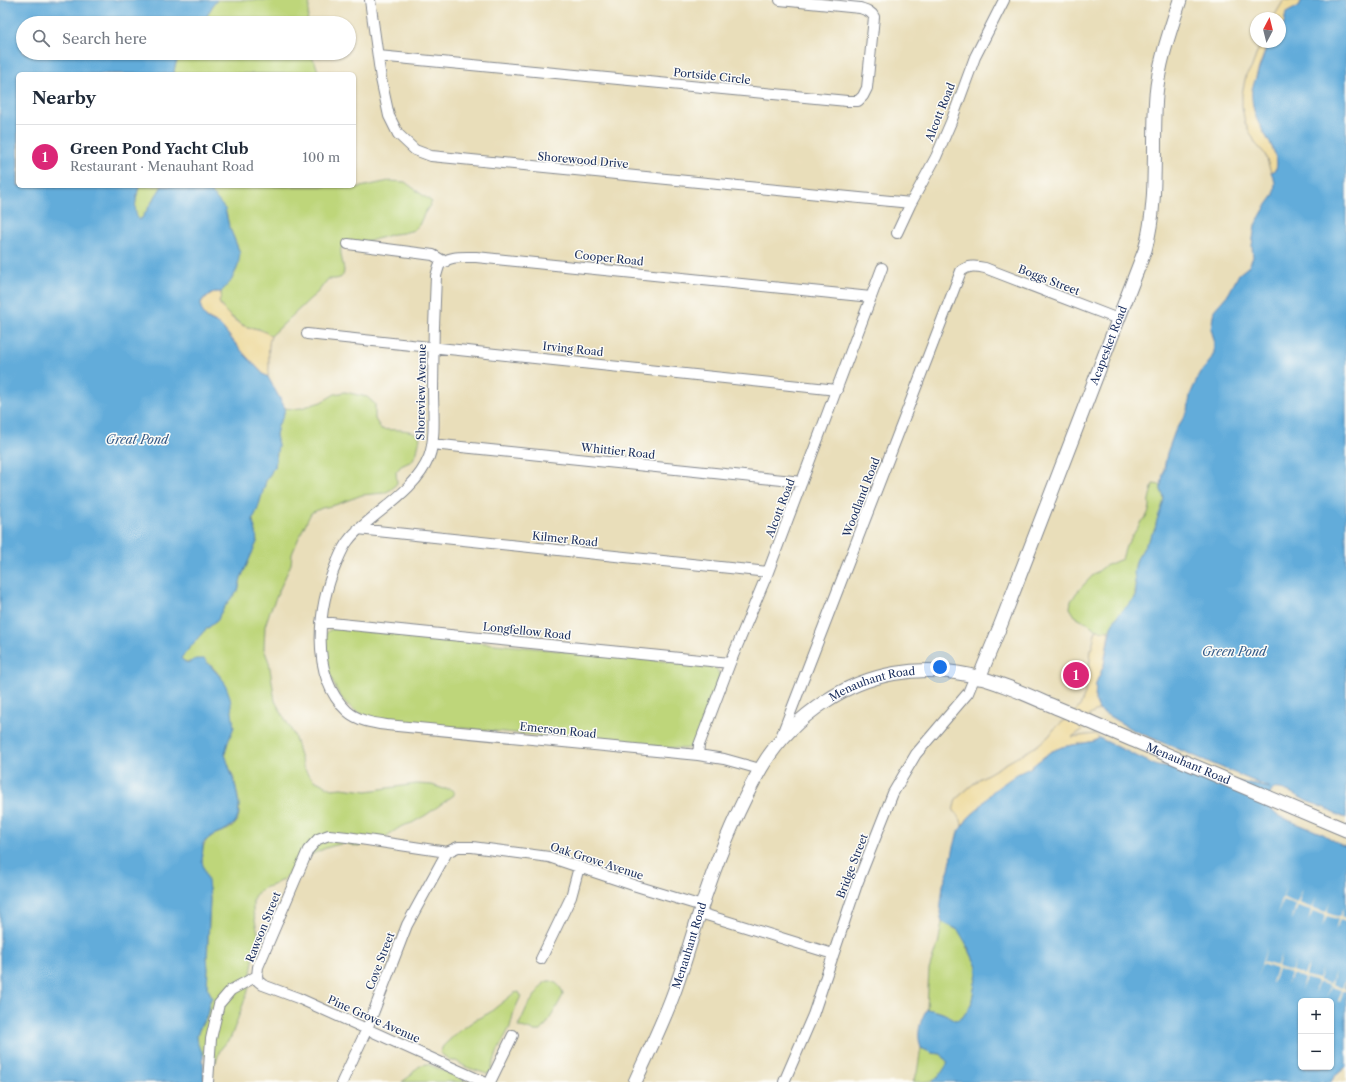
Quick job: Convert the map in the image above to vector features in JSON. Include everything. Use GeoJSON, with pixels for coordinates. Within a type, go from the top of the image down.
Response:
{"type":"FeatureCollection","features":[{"type":"Feature","properties":{"kind":"main road","name":"Acapesket Road"},"geometry":{"type":"LineString","coordinates":[[977,677],[1001,624],[1149,237],[1153,199],[1155,107],[1158,80],[1163,56],[1180,0]]}},
{"type":"Feature","properties":{"kind":"main road","name":"Menauhant Road"},"geometry":{"type":"LineString","coordinates":[[635,1082],[673,996],[722,850],[760,769],[779,743],[802,719],[820,705],[846,689],[862,682],[892,673],[925,670],[954,672],[977,677],[1038,699],[1346,830]]}},
{"type":"Feature","properties":{"kind":"street","name":"Shorewood Drive"},"geometry":{"type":"LineString","coordinates":[[370,0],[381,79],[389,116],[398,134],[415,150],[431,156],[448,159],[911,203]]}},
{"type":"Feature","properties":{"kind":"street","name":"Portside Circle"},"geometry":{"type":"LineString","coordinates":[[378,56],[842,101],[858,101],[867,88],[874,17],[873,14],[870,11],[860,8],[780,0]]}},
{"type":"Feature","properties":{"kind":"street","name":"Alcott Road"},"geometry":{"type":"LineString","coordinates":[[898,233],[911,203],[936,157],[951,122],[975,57],[1004,0]]}},
{"type":"Feature","properties":{"kind":"street"},"geometry":{"type":"LineString","coordinates":[[348,244],[433,255],[445,262]]}},
{"type":"Feature","properties":{"kind":"street","name":"Cooper Road"},"geometry":{"type":"LineString","coordinates":[[445,262],[453,257],[476,257],[871,297]]}},
{"type":"Feature","properties":{"kind":"street","name":"Shoreview Avenue"},"geometry":{"type":"LineString","coordinates":[[354,716],[340,702],[329,681],[321,652],[321,622],[326,593],[334,567],[345,544],[358,529],[390,504],[417,478],[429,457],[432,444],[436,276],[440,266],[445,262]]}},
{"type":"Feature","properties":{"kind":"street","name":"Boggs Street"},"geometry":{"type":"LineString","coordinates":[[971,266],[985,268],[1118,319]]}},
{"type":"Feature","properties":{"kind":"street","name":"Woodland Road"},"geometry":{"type":"LineString","coordinates":[[779,743],[958,275],[961,271],[971,266]]}},
{"type":"Feature","properties":{"kind":"street","name":"Alcott Road"},"geometry":{"type":"LineString","coordinates":[[698,755],[699,745],[730,663],[768,572],[882,268]]}},
{"type":"Feature","properties":{"kind":"street","name":"Irving Road"},"geometry":{"type":"LineString","coordinates":[[307,334],[434,346],[837,390]]}},
{"type":"Feature","properties":{"kind":"street","name":"Whittier Road"},"geometry":{"type":"LineString","coordinates":[[432,444],[802,482]]}},
{"type":"Feature","properties":{"kind":"street","name":"Kilmer Road"},"geometry":{"type":"LineString","coordinates":[[358,529],[768,572]]}},
{"type":"Feature","properties":{"kind":"street","name":"Longfellow Road"},"geometry":{"type":"LineString","coordinates":[[321,622],[730,663]]}},
{"type":"Feature","properties":{"kind":"street","name":"Bridge Street"},"geometry":{"type":"LineString","coordinates":[[784,1082],[813,1015],[857,884],[892,793],[916,754],[968,693],[977,677]]}},
{"type":"Feature","properties":{"kind":"street","name":"Emerson Road"},"geometry":{"type":"LineString","coordinates":[[354,716],[372,723],[387,725],[698,755],[724,759],[760,769]]}},
{"type":"Feature","properties":{"kind":"street","name":"Oak Grove Avenue"},"geometry":{"type":"LineString","coordinates":[[318,839],[329,835],[347,836],[447,852],[458,847],[472,847],[549,857],[833,954]]}},
{"type":"Feature","properties":{"kind":"street","name":"Rawson Street"},"geometry":{"type":"LineString","coordinates":[[208,1082],[211,1039],[218,1004],[231,990],[257,976],[258,967],[295,878],[308,850],[318,839]]}},
{"type":"Feature","properties":{"kind":"street","name":"Cove Street"},"geometry":{"type":"LineString","coordinates":[[342,1082],[367,1029],[407,925],[447,852]]}},
{"type":"Feature","properties":{"kind":"street"},"geometry":{"type":"LineString","coordinates":[[541,959],[571,897],[578,867]]}},
{"type":"Feature","properties":{"kind":"street","name":"Pine Grove Avenue"},"geometry":{"type":"LineString","coordinates":[[257,976],[258,980],[263,985],[298,998],[484,1082]]}},
{"type":"Feature","properties":{"kind":"street"},"geometry":{"type":"LineString","coordinates":[[490,1082],[513,1035]]}},
{"type":"Feature","properties":{"kind":"green space"},"geometry":{"type":"Polygon","coordinates":[[[217,0],[310,0],[308,16],[207,16],[217,0]]]}},
{"type":"Feature","properties":{"kind":"green space"},"geometry":{"type":"Polygon","coordinates":[[[178,60],[314,60],[318,72],[174,72],[178,60]]]}},
{"type":"Feature","properties":{"kind":"green space"},"geometry":{"type":"Polygon","coordinates":[[[389,181],[405,182],[432,202],[419,225],[414,230],[393,234],[370,241],[347,244],[341,248],[344,270],[341,277],[336,279],[328,279],[318,292],[271,336],[259,329],[247,327],[241,324],[224,311],[219,302],[221,292],[231,281],[237,269],[239,250],[229,226],[226,212],[208,188],[356,188],[389,181]]]}},
{"type":"Feature","properties":{"kind":"green space"},"geometry":{"type":"Polygon","coordinates":[[[139,188],[161,188],[142,218],[138,220],[135,212],[139,188]]]}},
{"type":"Feature","properties":{"kind":"green space"},"geometry":{"type":"Polygon","coordinates":[[[345,392],[367,397],[375,404],[375,419],[381,429],[408,431],[417,435],[420,438],[417,452],[412,461],[401,466],[396,472],[397,483],[392,489],[384,493],[362,495],[311,513],[292,554],[291,564],[265,626],[264,649],[269,662],[275,701],[294,735],[303,766],[314,780],[332,789],[341,788],[367,791],[416,784],[432,785],[444,789],[450,789],[454,791],[454,795],[426,815],[412,823],[402,826],[385,837],[365,843],[358,847],[346,843],[336,845],[299,860],[285,878],[262,889],[255,895],[253,899],[253,912],[259,937],[255,949],[248,991],[231,1037],[220,1050],[216,1062],[203,1053],[197,1044],[197,1035],[207,1016],[212,997],[207,987],[210,893],[203,866],[202,854],[207,839],[230,829],[235,825],[238,819],[239,808],[234,779],[225,754],[233,728],[233,722],[230,702],[224,682],[216,671],[204,659],[188,662],[181,658],[204,631],[218,620],[228,602],[238,591],[241,578],[257,542],[253,520],[258,509],[266,481],[275,467],[278,445],[276,435],[278,425],[283,417],[285,408],[301,408],[321,402],[335,394],[345,392]]]}},
{"type":"Feature","properties":{"kind":"green space"},"geometry":{"type":"Polygon","coordinates":[[[1153,484],[1161,485],[1164,498],[1155,529],[1135,565],[1135,598],[1118,615],[1109,631],[1096,630],[1088,623],[1075,616],[1070,608],[1071,601],[1077,592],[1093,575],[1105,566],[1122,559],[1126,546],[1148,513],[1150,508],[1149,500],[1153,484]]]}},
{"type":"Feature","properties":{"kind":"green space"},"geometry":{"type":"Polygon","coordinates":[[[336,628],[714,666],[720,676],[695,745],[684,749],[387,721],[356,711],[347,704],[338,692],[328,668],[325,652],[325,636],[330,630],[336,628]]]}},
{"type":"Feature","properties":{"kind":"green space"},"geometry":{"type":"Polygon","coordinates":[[[942,922],[952,926],[961,933],[977,967],[971,1005],[962,1018],[956,1020],[941,1012],[934,1012],[927,1009],[929,970],[938,945],[942,922]]]}},
{"type":"Feature","properties":{"kind":"green space"},"geometry":{"type":"Polygon","coordinates":[[[548,981],[558,985],[563,995],[546,1025],[541,1031],[518,1027],[527,1007],[544,983],[548,981]]]}},
{"type":"Feature","properties":{"kind":"green space"},"geometry":{"type":"Polygon","coordinates":[[[519,992],[521,996],[514,1011],[510,1027],[498,1050],[490,1073],[487,1074],[466,1067],[456,1061],[451,1061],[440,1053],[443,1046],[458,1032],[475,1020],[489,1013],[514,993],[519,992]]]}},
{"type":"Feature","properties":{"kind":"green space"},"geometry":{"type":"Polygon","coordinates":[[[921,1048],[932,1053],[942,1054],[948,1063],[941,1074],[934,1080],[926,1082],[913,1082],[917,1073],[921,1048]]]}},
{"type":"Feature","properties":{"kind":"green space"},"geometry":{"type":"Polygon","coordinates":[[[427,1064],[457,1076],[467,1082],[402,1082],[419,1067],[427,1064]]]}},
{"type":"Feature","properties":{"kind":"sand"},"geometry":{"type":"Polygon","coordinates":[[[1284,0],[1302,0],[1299,6],[1286,13],[1277,12],[1284,0]]]}},
{"type":"Feature","properties":{"kind":"sand"},"geometry":{"type":"Polygon","coordinates":[[[1259,48],[1266,48],[1259,66],[1252,98],[1255,114],[1272,147],[1277,162],[1276,169],[1271,172],[1265,154],[1256,144],[1245,123],[1242,107],[1242,94],[1246,75],[1251,69],[1259,48]]]}},
{"type":"Feature","properties":{"kind":"sand"},"geometry":{"type":"Polygon","coordinates":[[[215,292],[221,292],[219,302],[235,321],[243,326],[257,329],[271,336],[269,346],[268,377],[246,356],[222,327],[207,318],[202,313],[200,306],[201,303],[215,292]]]}},
{"type":"Feature","properties":{"kind":"sand"},"geometry":{"type":"Polygon","coordinates":[[[1096,630],[1109,631],[1104,665],[1096,683],[1095,701],[1099,710],[1088,716],[1094,722],[1072,737],[1095,734],[1099,738],[1095,741],[1062,747],[1050,752],[1030,768],[993,791],[962,826],[959,817],[953,811],[956,799],[979,779],[1035,747],[1049,736],[1054,729],[1080,706],[1085,694],[1090,672],[1091,650],[1096,630]]]}},
{"type":"Feature","properties":{"kind":"water","name":"Great Pond"},"geometry":{"type":"Polygon","coordinates":[[[0,0],[217,0],[207,16],[16,16],[16,60],[178,60],[174,72],[16,72],[16,188],[139,188],[135,208],[139,220],[142,218],[161,188],[208,188],[225,209],[229,226],[240,253],[238,266],[231,281],[221,292],[215,292],[204,298],[201,302],[201,309],[207,319],[220,325],[245,355],[263,374],[268,377],[285,408],[283,417],[278,425],[276,435],[278,445],[275,467],[266,481],[258,509],[253,520],[257,542],[241,578],[238,591],[228,602],[218,620],[204,631],[181,658],[187,663],[196,659],[204,659],[224,681],[230,697],[234,727],[225,754],[236,788],[239,805],[238,817],[235,823],[227,829],[213,835],[203,843],[202,862],[208,881],[210,899],[207,987],[212,997],[209,1003],[207,1015],[197,1036],[198,1045],[203,1053],[204,1082],[0,1082],[0,0]]]}},
{"type":"Feature","properties":{"kind":"water","name":"Green Pond"},"geometry":{"type":"Polygon","coordinates":[[[1302,0],[1346,0],[1346,818],[1281,789],[1273,789],[1265,803],[1278,816],[1323,834],[1341,845],[1346,846],[1346,1067],[1334,1077],[1331,1082],[932,1082],[934,1079],[938,1078],[948,1063],[941,1054],[932,1053],[921,1048],[919,1032],[922,1018],[927,1009],[942,1013],[956,1020],[962,1018],[971,1005],[977,973],[977,967],[958,930],[942,922],[940,913],[943,885],[949,870],[958,832],[969,817],[993,791],[1017,774],[1030,768],[1050,752],[1062,747],[1095,741],[1099,738],[1157,766],[1270,788],[1131,729],[1099,710],[1095,701],[1096,683],[1104,665],[1111,627],[1118,615],[1135,598],[1136,591],[1134,572],[1137,559],[1155,529],[1163,504],[1164,498],[1161,485],[1167,453],[1175,431],[1188,411],[1190,395],[1193,388],[1201,372],[1210,361],[1214,353],[1214,340],[1211,329],[1214,310],[1229,293],[1239,274],[1249,266],[1253,257],[1252,246],[1255,225],[1274,195],[1275,182],[1271,172],[1276,169],[1276,156],[1258,123],[1252,103],[1252,89],[1266,48],[1286,48],[1286,13],[1299,6],[1302,0]]]}},
{"type":"Feature","properties":{"kind":"pier"},"geometry":{"type":"Polygon","coordinates":[[[1287,883],[1283,898],[1297,903],[1303,888],[1299,903],[1312,908],[1317,896],[1313,908],[1326,912],[1330,901],[1327,913],[1339,917],[1344,906],[1341,917],[1346,919],[1346,922],[1340,920],[1335,931],[1338,919],[1327,916],[1322,927],[1325,915],[1313,911],[1308,922],[1311,910],[1298,906],[1292,920],[1296,905],[1283,901],[1277,915],[1287,883]]]}},
{"type":"Feature","properties":{"kind":"pier"},"geometry":{"type":"Polygon","coordinates":[[[1267,946],[1263,962],[1277,966],[1282,952],[1278,967],[1291,971],[1295,960],[1292,971],[1304,975],[1309,964],[1306,976],[1318,979],[1322,968],[1319,980],[1330,984],[1335,972],[1332,984],[1342,988],[1346,977],[1344,988],[1346,991],[1343,991],[1340,1002],[1338,1001],[1342,990],[1331,987],[1326,998],[1330,986],[1319,982],[1314,994],[1317,982],[1306,978],[1301,990],[1304,978],[1292,974],[1287,985],[1290,973],[1278,969],[1272,983],[1276,969],[1262,964],[1257,978],[1267,946]]]}},
{"type":"Feature","properties":{"kind":"place","name":"Green Pond Yacht Club"},"geometry":{"type":"Point","coordinates":[1076,675]}}]}
